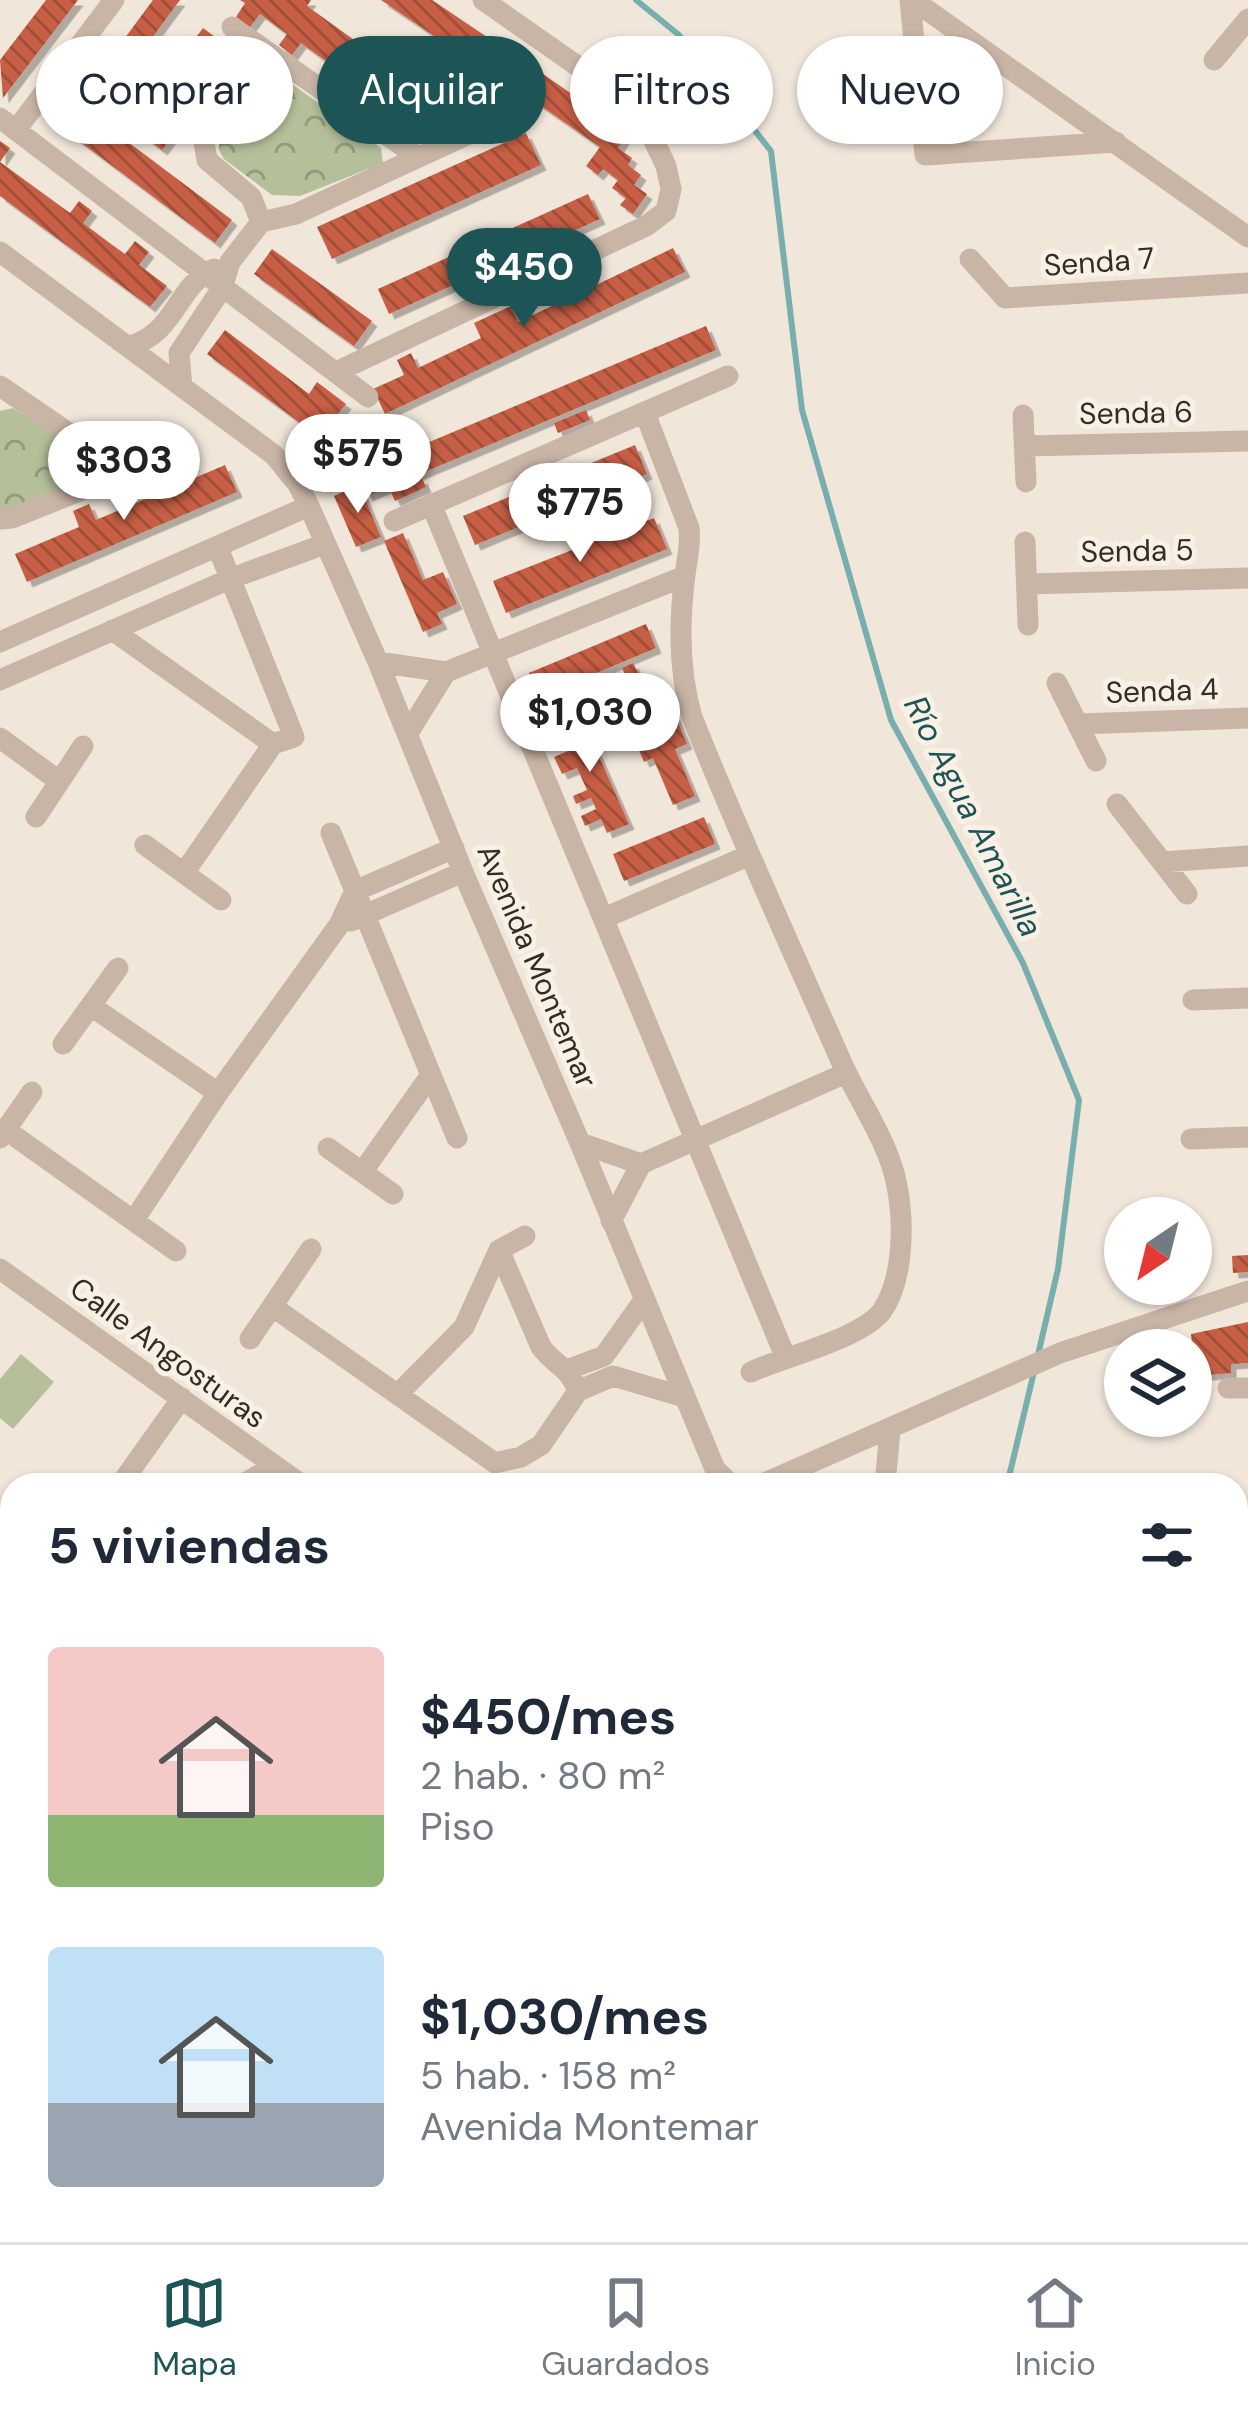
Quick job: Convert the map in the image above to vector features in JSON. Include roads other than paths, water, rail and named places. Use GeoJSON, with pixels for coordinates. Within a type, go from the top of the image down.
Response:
{"type":"FeatureCollection","features":[{"type":"Feature","properties":{"kind":"street"},"geometry":{"type":"LineString","coordinates":[[114,0],[8,124],[368,397]]}},
{"type":"Feature","properties":{"kind":"street"},"geometry":{"type":"LineString","coordinates":[[337,372],[646,226],[666,211],[670,201],[670,176],[639,109],[483,0]]}},
{"type":"Feature","properties":{"kind":"street"},"geometry":{"type":"LineString","coordinates":[[912,0],[925,155],[1116,142]]}},
{"type":"Feature","properties":{"kind":"street"},"geometry":{"type":"LineString","coordinates":[[912,0],[1248,237]]}},
{"type":"Feature","properties":{"kind":"street"},"geometry":{"type":"LineString","coordinates":[[1214,60],[1248,20]]}},
{"type":"Feature","properties":{"kind":"street"},"geometry":{"type":"LineString","coordinates":[[232,27],[245,36]]}},
{"type":"Feature","properties":{"kind":"street"},"geometry":{"type":"LineString","coordinates":[[293,70],[418,157]]}},
{"type":"Feature","properties":{"kind":"street"},"geometry":{"type":"LineString","coordinates":[[204,144],[207,160],[251,197],[261,222]]}},
{"type":"Feature","properties":{"kind":"street"},"geometry":{"type":"LineString","coordinates":[[182,387],[179,353],[222,288],[230,262],[261,222],[296,214],[447,144]]}},
{"type":"Feature","properties":{"kind":"street","name":"Avenida Montemar"},"geometry":{"type":"LineString","coordinates":[[0,252],[274,454],[309,506],[719,1473]]}},
{"type":"Feature","properties":{"kind":"street","name":"Senda 7"},"geometry":{"type":"LineString","coordinates":[[970,259],[1005,298],[1248,283]]}},
{"type":"Feature","properties":{"kind":"street"},"geometry":{"type":"LineString","coordinates":[[129,346],[158,334],[202,274],[230,262]]}},
{"type":"Feature","properties":{"kind":"street"},"geometry":{"type":"LineString","coordinates":[[394,521],[728,376]]}},
{"type":"Feature","properties":{"kind":"street"},"geometry":{"type":"LineString","coordinates":[[0,386],[124,471]]}},
{"type":"Feature","properties":{"kind":"street"},"geometry":{"type":"LineString","coordinates":[[645,413],[691,546],[685,576],[684,688],[750,856],[896,1180],[901,1230],[885,1306],[869,1325],[751,1372]]}},
{"type":"Feature","properties":{"kind":"street"},"geometry":{"type":"LineString","coordinates":[[1023,415],[1026,482]]}},
{"type":"Feature","properties":{"kind":"street","name":"Senda 6"},"geometry":{"type":"LineString","coordinates":[[1025,446],[1248,441]]}},
{"type":"Feature","properties":{"kind":"street"},"geometry":{"type":"LineString","coordinates":[[0,519],[177,452]]}},
{"type":"Feature","properties":{"kind":"street"},"geometry":{"type":"LineString","coordinates":[[431,504],[785,1356]]}},
{"type":"Feature","properties":{"kind":"street"},"geometry":{"type":"LineString","coordinates":[[0,642],[309,506]]}},
{"type":"Feature","properties":{"kind":"street"},"geometry":{"type":"LineString","coordinates":[[1025,542],[1028,626]]}},
{"type":"Feature","properties":{"kind":"street"},"geometry":{"type":"LineString","coordinates":[[0,680],[232,578],[325,544]]}},
{"type":"Feature","properties":{"kind":"street"},"geometry":{"type":"LineString","coordinates":[[218,548],[290,746]]}},
{"type":"Feature","properties":{"kind":"street"},"geometry":{"type":"LineString","coordinates":[[378,662],[446,672],[685,576]]}},
{"type":"Feature","properties":{"kind":"street","name":"Senda 5"},"geometry":{"type":"LineString","coordinates":[[1028,584],[1248,578]]}},
{"type":"Feature","properties":{"kind":"street"},"geometry":{"type":"LineString","coordinates":[[112,630],[290,746]]}},
{"type":"Feature","properties":{"kind":"street"},"geometry":{"type":"LineString","coordinates":[[408,733],[446,672]]}},
{"type":"Feature","properties":{"kind":"street","name":"Senda 4"},"geometry":{"type":"LineString","coordinates":[[1057,683],[1096,760]]}},
{"type":"Feature","properties":{"kind":"street","name":"Senda 4"},"geometry":{"type":"LineString","coordinates":[[1079,724],[1248,718]]}},
{"type":"Feature","properties":{"kind":"street"},"geometry":{"type":"LineString","coordinates":[[0,738],[59,781]]}},
{"type":"Feature","properties":{"kind":"street"},"geometry":{"type":"LineString","coordinates":[[36,817],[83,746]]}},
{"type":"Feature","properties":{"kind":"street"},"geometry":{"type":"LineString","coordinates":[[184,873],[290,746]]}},
{"type":"Feature","properties":{"kind":"street"},"geometry":{"type":"LineString","coordinates":[[1118,804],[1187,894]]}},
{"type":"Feature","properties":{"kind":"street"},"geometry":{"type":"LineString","coordinates":[[331,833],[457,1138]]}},
{"type":"Feature","properties":{"kind":"street"},"geometry":{"type":"LineString","coordinates":[[145,845],[221,900]]}},
{"type":"Feature","properties":{"kind":"street"},"geometry":{"type":"LineString","coordinates":[[134,1220],[339,925],[355,891],[454,848]]}},
{"type":"Feature","properties":{"kind":"street"},"geometry":{"type":"LineString","coordinates":[[604,918],[750,856]]}},
{"type":"Feature","properties":{"kind":"street"},"geometry":{"type":"LineString","coordinates":[[1162,862],[1248,856]]}},
{"type":"Feature","properties":{"kind":"street"},"geometry":{"type":"LineString","coordinates":[[339,925],[463,872]]}},
{"type":"Feature","properties":{"kind":"street"},"geometry":{"type":"LineString","coordinates":[[63,1044],[118,968]]}},
{"type":"Feature","properties":{"kind":"street"},"geometry":{"type":"LineString","coordinates":[[1193,1000],[1248,998]]}},
{"type":"Feature","properties":{"kind":"street"},"geometry":{"type":"LineString","coordinates":[[91,1006],[218,1093]]}},
{"type":"Feature","properties":{"kind":"street"},"geometry":{"type":"LineString","coordinates":[[611,1221],[641,1165],[846,1072]]}},
{"type":"Feature","properties":{"kind":"street"},"geometry":{"type":"LineString","coordinates":[[362,1171],[430,1076]]}},
{"type":"Feature","properties":{"kind":"street"},"geometry":{"type":"LineString","coordinates":[[32,1092],[3,1134],[176,1251]]}},
{"type":"Feature","properties":{"kind":"street"},"geometry":{"type":"LineString","coordinates":[[1191,1139],[1248,1137]]}},
{"type":"Feature","properties":{"kind":"street"},"geometry":{"type":"LineString","coordinates":[[580,1143],[641,1165]]}},
{"type":"Feature","properties":{"kind":"street"},"geometry":{"type":"LineString","coordinates":[[328,1148],[393,1195]]}},
{"type":"Feature","properties":{"kind":"street"},"geometry":{"type":"LineString","coordinates":[[399,1393],[464,1327],[499,1250],[525,1236]]}},
{"type":"Feature","properties":{"kind":"street"},"geometry":{"type":"LineString","coordinates":[[250,1339],[311,1250]]}},
{"type":"Feature","properties":{"kind":"street"},"geometry":{"type":"LineString","coordinates":[[499,1250],[542,1347],[573,1380],[613,1376],[683,1397]]}},
{"type":"Feature","properties":{"kind":"street","name":"Calle Angosturas"},"geometry":{"type":"LineString","coordinates":[[0,1269],[283,1473]]}},
{"type":"Feature","properties":{"kind":"street"},"geometry":{"type":"LineString","coordinates":[[788,1473],[1060,1353],[1248,1291]]}},
{"type":"Feature","properties":{"kind":"street"},"geometry":{"type":"LineString","coordinates":[[488,1473],[495,1462],[521,1457],[541,1445],[573,1380],[604,1356],[644,1300]]}},
{"type":"Feature","properties":{"kind":"street"},"geometry":{"type":"LineString","coordinates":[[273,1306],[495,1462]]}},
{"type":"Feature","properties":{"kind":"street"},"geometry":{"type":"LineString","coordinates":[[618,1336],[621,1357],[635,1380]]}},
{"type":"Feature","properties":{"kind":"street"},"geometry":{"type":"LineString","coordinates":[[129,1473],[182,1398]]}},
{"type":"Feature","properties":{"kind":"street"},"geometry":{"type":"LineString","coordinates":[[886,1473],[890,1430]]}},
{"type":"Feature","properties":{"kind":"street"},"geometry":{"type":"LineString","coordinates":[[263,1473],[274,1467]]}},
{"type":"Feature","properties":{"kind":"waterway","name":"Río Agua Amarilla"},"geometry":{"type":"LineString","coordinates":[[636,0],[679,35],[771,151],[802,410],[891,720],[1023,963],[1079,1100],[1058,1269],[1037,1359]]}},
{"type":"Feature","properties":{"kind":"waterway","name":"Río Agua Amarilla"},"geometry":{"type":"LineString","coordinates":[[1010,1473],[1034,1372]]}}]}
